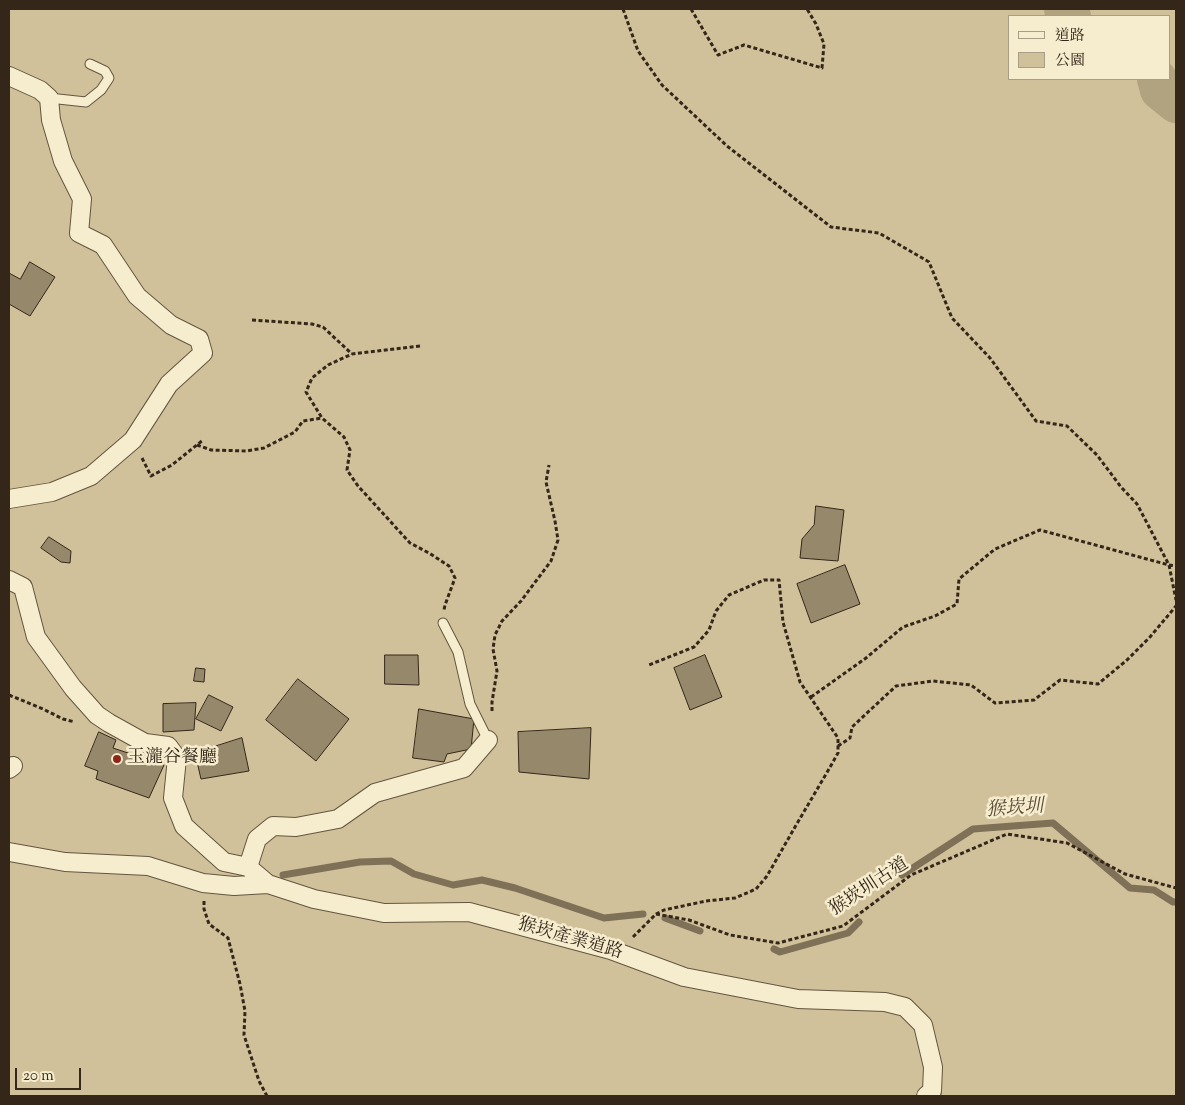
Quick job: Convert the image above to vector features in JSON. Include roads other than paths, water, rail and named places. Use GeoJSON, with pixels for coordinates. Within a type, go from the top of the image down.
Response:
{"type":"FeatureCollection","features":[{"type":"Feature","properties":{"kind":"street"},"geometry":{"type":"LineString","coordinates":[[9,76],[40,90],[49,98],[51,120],[63,160],[82,199],[79,233],[103,245],[137,296],[171,325],[199,339],[203,353],[169,384],[133,440],[91,476],[52,492],[9,499]]}},
{"type":"Feature","properties":{"kind":"street","name":"猴崁產業道路"},"geometry":{"type":"LineString","coordinates":[[9,580],[23,588],[36,638],[73,688],[97,715],[145,743],[168,746],[177,758],[173,798],[184,826],[224,862],[248,867],[268,884],[314,899],[384,913],[469,912],[611,950],[684,977],[798,999],[886,1002],[905,1007],[924,1025],[933,1067],[932,1091],[926,1096]]}},
{"type":"Feature","properties":{"kind":"street"},"geometry":{"type":"LineString","coordinates":[[248,867],[257,839],[273,826],[296,826],[338,819],[374,793],[464,768],[488,740]]}},
{"type":"Feature","properties":{"kind":"street"},"geometry":{"type":"LineString","coordinates":[[9,852],[65,862],[148,866],[203,883],[234,886],[268,884]]}},
{"type":"Feature","properties":{"kind":"lane"},"geometry":{"type":"LineString","coordinates":[[49,98],[86,102],[101,90],[109,78],[105,72],[90,64]]}},
{"type":"Feature","properties":{"kind":"lane"},"geometry":{"type":"LineString","coordinates":[[443,623],[458,652],[470,704],[488,740]]}},
{"type":"Feature","properties":{"kind":"waterway"},"geometry":{"type":"LineString","coordinates":[[1064,9],[1070,15]]}},
{"type":"Feature","properties":{"kind":"waterway"},"geometry":{"type":"LineString","coordinates":[[1157,80],[1160,90],[1176,103]]}},
{"type":"Feature","properties":{"kind":"waterway","name":"猴崁圳"},"geometry":{"type":"LineString","coordinates":[[902,875],[973,829],[1053,823],[1130,888],[1154,890],[1176,902]]}},
{"type":"Feature","properties":{"kind":"waterway"},"geometry":{"type":"LineString","coordinates":[[283,875],[360,862],[391,861],[414,874],[453,885],[482,880],[515,888],[604,918],[643,914]]}},
{"type":"Feature","properties":{"kind":"waterway","name":"猴崁圳"},"geometry":{"type":"LineString","coordinates":[[665,918],[700,931]]}},
{"type":"Feature","properties":{"kind":"waterway","name":"猴崁圳"},"geometry":{"type":"LineString","coordinates":[[774,949],[780,952],[848,933],[859,922]]}},
{"type":"Feature","properties":{"kind":"place","name":"玉瀧谷餐廳"},"geometry":{"type":"Point","coordinates":[117,759]}}]}
